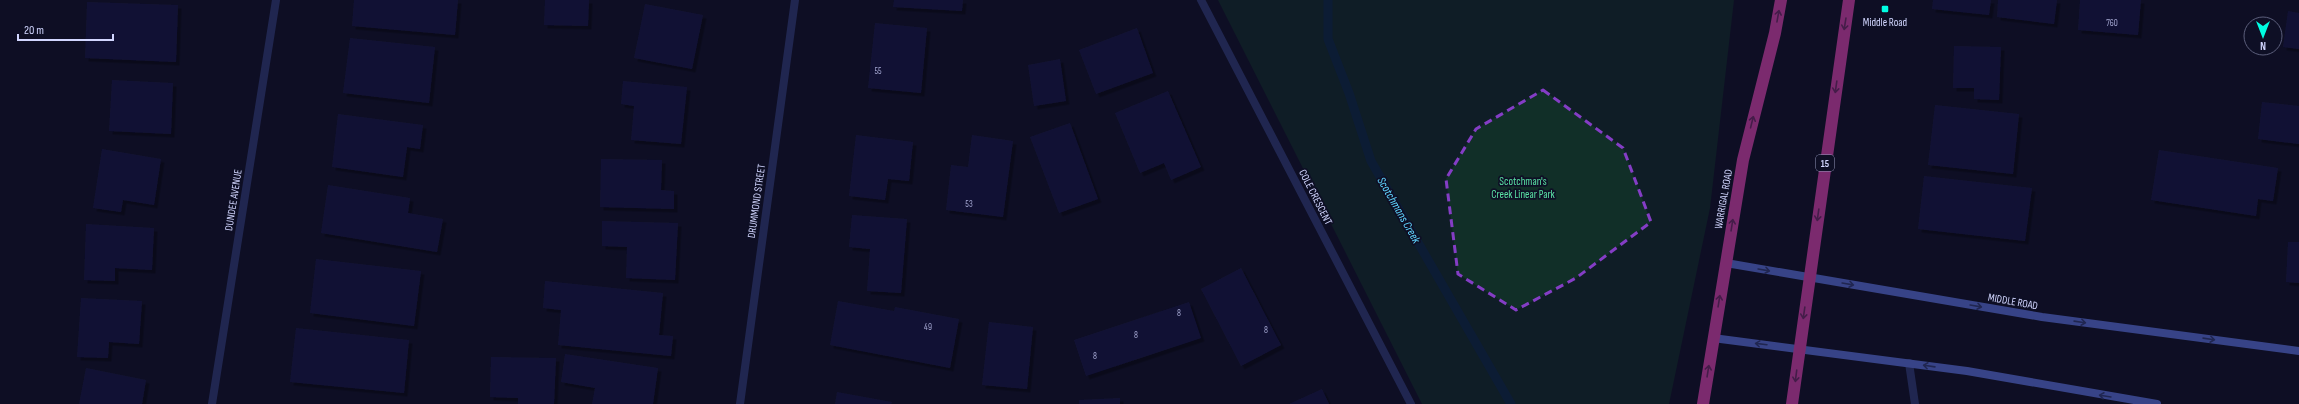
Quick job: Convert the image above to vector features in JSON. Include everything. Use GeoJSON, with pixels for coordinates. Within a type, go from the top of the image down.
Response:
{"type":"FeatureCollection","features":[{"type":"Feature","properties":{"kind":"highway","name":"WARRIGAL ROAD"},"geometry":{"type":"LineString","coordinates":[[1703,404],[1743,160],[1775,33],[1781,0]]}},
{"type":"Feature","properties":{"kind":"highway","name":"15"},"geometry":{"type":"LineString","coordinates":[[1792,404],[1849,0]]}},
{"type":"Feature","properties":{"kind":"street","name":"DUNDEE AVENUE"},"geometry":{"type":"LineString","coordinates":[[212,404],[276,0]]}},
{"type":"Feature","properties":{"kind":"street","name":"DRUMMOND STREET"},"geometry":{"type":"LineString","coordinates":[[740,404],[795,0]]}},
{"type":"Feature","properties":{"kind":"street","name":"COLE CRESCENT"},"geometry":{"type":"LineString","coordinates":[[1201,0],[1411,404]]}},
{"type":"Feature","properties":{"kind":"street","name":"MIDDLE ROAD"},"geometry":{"type":"LineString","coordinates":[[1726,263],[2042,317],[2299,351]]}},
{"type":"Feature","properties":{"kind":"street"},"geometry":{"type":"LineString","coordinates":[[1713,338],[1967,371],[2157,404]]}},
{"type":"Feature","properties":{"kind":"street"},"geometry":{"type":"LineString","coordinates":[[1909,364],[1915,404]]}},
{"type":"Feature","properties":{"kind":"highlighted area"},"geometry":{"type":"Polygon","coordinates":[[[1543,90],[1623,148],[1651,222],[1576,278],[1516,310],[1458,274],[1446,179],[1476,129],[1543,90]]]}},
{"type":"Feature","properties":{"kind":"green space","name":"Scotchman's Creek Linear Park"},"geometry":{"type":"Polygon","coordinates":[[[1218,0],[1734,0],[1710,208],[1669,404],[1422,404],[1218,0]]]}},
{"type":"Feature","properties":{"kind":"building"},"geometry":{"type":"Polygon","coordinates":[[[354,0],[458,0],[455,35],[352,26],[354,0]]]}},
{"type":"Feature","properties":{"kind":"building"},"geometry":{"type":"Polygon","coordinates":[[[545,0],[589,0],[588,26],[544,25],[545,0]]]}},
{"type":"Feature","properties":{"kind":"building"},"geometry":{"type":"Polygon","coordinates":[[[894,0],[963,0],[962,11],[893,7],[894,0]]]}},
{"type":"Feature","properties":{"kind":"building"},"geometry":{"type":"Polygon","coordinates":[[[1933,0],[1991,0],[1989,15],[1932,9],[1933,0]]]}},
{"type":"Feature","properties":{"kind":"building"},"geometry":{"type":"Polygon","coordinates":[[[1998,0],[2057,0],[2054,24],[1997,17],[1998,0]]]}},
{"type":"Feature","properties":{"kind":"building"},"geometry":{"type":"Polygon","coordinates":[[[2080,0],[2141,0],[2138,35],[2078,30],[2080,0]]]}},
{"type":"Feature","properties":{"kind":"building"},"geometry":{"type":"Polygon","coordinates":[[[87,2],[178,5],[176,62],[85,58],[87,2]]]}},
{"type":"Feature","properties":{"kind":"building"},"geometry":{"type":"Polygon","coordinates":[[[645,4],[703,15],[692,69],[634,58],[645,4]]]}},
{"type":"Feature","properties":{"kind":"building"},"geometry":{"type":"Polygon","coordinates":[[[2288,11],[2299,13],[2299,49],[2283,47],[2288,11]]]}},
{"type":"Feature","properties":{"kind":"building"},"geometry":{"type":"Polygon","coordinates":[[[875,23],[927,28],[921,93],[868,88],[875,23]]]}},
{"type":"Feature","properties":{"kind":"building"},"geometry":{"type":"Polygon","coordinates":[[[1137,28],[1153,73],[1096,94],[1079,50],[1137,28]]]}},
{"type":"Feature","properties":{"kind":"building"},"geometry":{"type":"Polygon","coordinates":[[[350,38],[435,47],[429,103],[343,93],[350,38]]]}},
{"type":"Feature","properties":{"kind":"building"},"geometry":{"type":"Polygon","coordinates":[[[1954,46],[2001,47],[1999,100],[1974,99],[1974,88],[1953,88],[1954,46]]]}},
{"type":"Feature","properties":{"kind":"building"},"geometry":{"type":"Polygon","coordinates":[[[1060,59],[1066,101],[1034,106],[1028,65],[1060,59]]]}},
{"type":"Feature","properties":{"kind":"building"},"geometry":{"type":"Polygon","coordinates":[[[112,80],[173,83],[171,134],[109,131],[112,80]]]}},
{"type":"Feature","properties":{"kind":"building"},"geometry":{"type":"Polygon","coordinates":[[[623,81],[687,87],[681,144],[631,140],[634,106],[621,104],[623,81]]]}},
{"type":"Feature","properties":{"kind":"building"},"geometry":{"type":"Polygon","coordinates":[[[1168,91],[1201,167],[1171,180],[1164,163],[1140,173],[1115,113],[1168,91]]]}},
{"type":"Feature","properties":{"kind":"building"},"geometry":{"type":"Polygon","coordinates":[[[2262,102],[2299,106],[2299,144],[2258,139],[2262,102]]]}},
{"type":"Feature","properties":{"kind":"building"},"geometry":{"type":"Polygon","coordinates":[[[1935,105],[2019,114],[2013,174],[1928,165],[1935,105]]]}},
{"type":"Feature","properties":{"kind":"building"},"geometry":{"type":"Polygon","coordinates":[[[338,114],[423,125],[420,149],[407,147],[403,177],[332,167],[338,114]]]}},
{"type":"Feature","properties":{"kind":"building"},"geometry":{"type":"Polygon","coordinates":[[[1070,123],[1098,199],[1059,213],[1030,137],[1070,123]]]}},
{"type":"Feature","properties":{"kind":"building"},"geometry":{"type":"Polygon","coordinates":[[[856,135],[913,142],[909,181],[888,179],[885,200],[849,196],[856,135]]]}},
{"type":"Feature","properties":{"kind":"building"},"geometry":{"type":"Polygon","coordinates":[[[972,135],[1013,141],[1003,217],[946,210],[951,165],[968,167],[972,135]]]}},
{"type":"Feature","properties":{"kind":"building"},"geometry":{"type":"Polygon","coordinates":[[[102,149],[161,159],[154,205],[123,200],[121,212],[93,208],[102,149]]]}},
{"type":"Feature","properties":{"kind":"building"},"geometry":{"type":"Polygon","coordinates":[[[2159,150],[2278,168],[2273,201],[2258,199],[2256,216],[2151,200],[2159,150]]]}},
{"type":"Feature","properties":{"kind":"building"},"geometry":{"type":"Polygon","coordinates":[[[601,159],[662,160],[661,190],[674,191],[674,209],[600,207],[601,159]]]}},
{"type":"Feature","properties":{"kind":"building"},"geometry":{"type":"Polygon","coordinates":[[[1924,176],[2032,188],[2025,241],[1918,229],[1924,176]]]}},
{"type":"Feature","properties":{"kind":"building"},"geometry":{"type":"Polygon","coordinates":[[[328,185],[410,198],[408,213],[443,219],[437,252],[321,233],[328,185]]]}},
{"type":"Feature","properties":{"kind":"building"},"geometry":{"type":"Polygon","coordinates":[[[852,215],[907,219],[901,293],[867,291],[870,249],[849,247],[852,215]]]}},
{"type":"Feature","properties":{"kind":"building"},"geometry":{"type":"Polygon","coordinates":[[[602,221],[678,223],[675,280],[626,278],[627,247],[602,246],[602,221]]]}},
{"type":"Feature","properties":{"kind":"building"},"geometry":{"type":"Polygon","coordinates":[[[86,224],[154,228],[152,270],[115,268],[115,281],[84,280],[86,224]]]}},
{"type":"Feature","properties":{"kind":"building"},"geometry":{"type":"Polygon","coordinates":[[[2288,242],[2299,242],[2299,283],[2286,282],[2288,242]]]}},
{"type":"Feature","properties":{"kind":"building"},"geometry":{"type":"Polygon","coordinates":[[[316,259],[421,271],[414,326],[310,313],[316,259]]]}},
{"type":"Feature","properties":{"kind":"building"},"geometry":{"type":"Polygon","coordinates":[[[1241,268],[1281,345],[1241,366],[1201,289],[1241,268]]]}},
{"type":"Feature","properties":{"kind":"building"},"geometry":{"type":"Polygon","coordinates":[[[545,281],[663,293],[659,335],[673,336],[671,356],[558,345],[561,310],[543,308],[545,281]]]}},
{"type":"Feature","properties":{"kind":"building"},"geometry":{"type":"Polygon","coordinates":[[[81,298],[142,301],[139,344],[109,342],[108,358],[77,357],[81,298]]]}},
{"type":"Feature","properties":{"kind":"building"},"geometry":{"type":"Polygon","coordinates":[[[838,301],[894,311],[895,307],[959,319],[950,368],[830,345],[838,301]]]}},
{"type":"Feature","properties":{"kind":"building"},"geometry":{"type":"Polygon","coordinates":[[[1189,302],[1201,338],[1086,376],[1074,340],[1189,302]]]}},
{"type":"Feature","properties":{"kind":"building"},"geometry":{"type":"Polygon","coordinates":[[[989,322],[1033,327],[1027,389],[982,385],[989,322]]]}},
{"type":"Feature","properties":{"kind":"building"},"geometry":{"type":"Polygon","coordinates":[[[296,328],[409,340],[404,393],[290,382],[296,328]]]}},
{"type":"Feature","properties":{"kind":"building"},"geometry":{"type":"Polygon","coordinates":[[[565,354],[658,368],[653,404],[592,404],[595,388],[561,382],[565,354]]]}},
{"type":"Feature","properties":{"kind":"building"},"geometry":{"type":"Polygon","coordinates":[[[491,357],[556,358],[554,404],[518,404],[518,398],[490,397],[491,357]]]}},
{"type":"Feature","properties":{"kind":"building"},"geometry":{"type":"Polygon","coordinates":[[[86,368],[146,380],[142,404],[79,404],[86,368]]]}},
{"type":"Feature","properties":{"kind":"building"},"geometry":{"type":"Polygon","coordinates":[[[1322,389],[1329,404],[1289,404],[1322,389]]]}},
{"type":"Feature","properties":{"kind":"building"},"geometry":{"type":"Polygon","coordinates":[[[837,392],[892,402],[891,404],[835,404],[837,392]]]}},
{"type":"Feature","properties":{"kind":"building"},"geometry":{"type":"Polygon","coordinates":[[[1120,398],[1120,404],[1079,404],[1079,400],[1120,398]]]}},
{"type":"Feature","properties":{"kind":"waterway","name":"Scotchmans Creek"},"geometry":{"type":"LineString","coordinates":[[1328,0],[1328,39],[1349,93],[1371,161],[1511,404]]}},
{"type":"Feature","properties":{"kind":"place","name":"Middle Road"},"geometry":{"type":"Point","coordinates":[1885,9]}}]}
